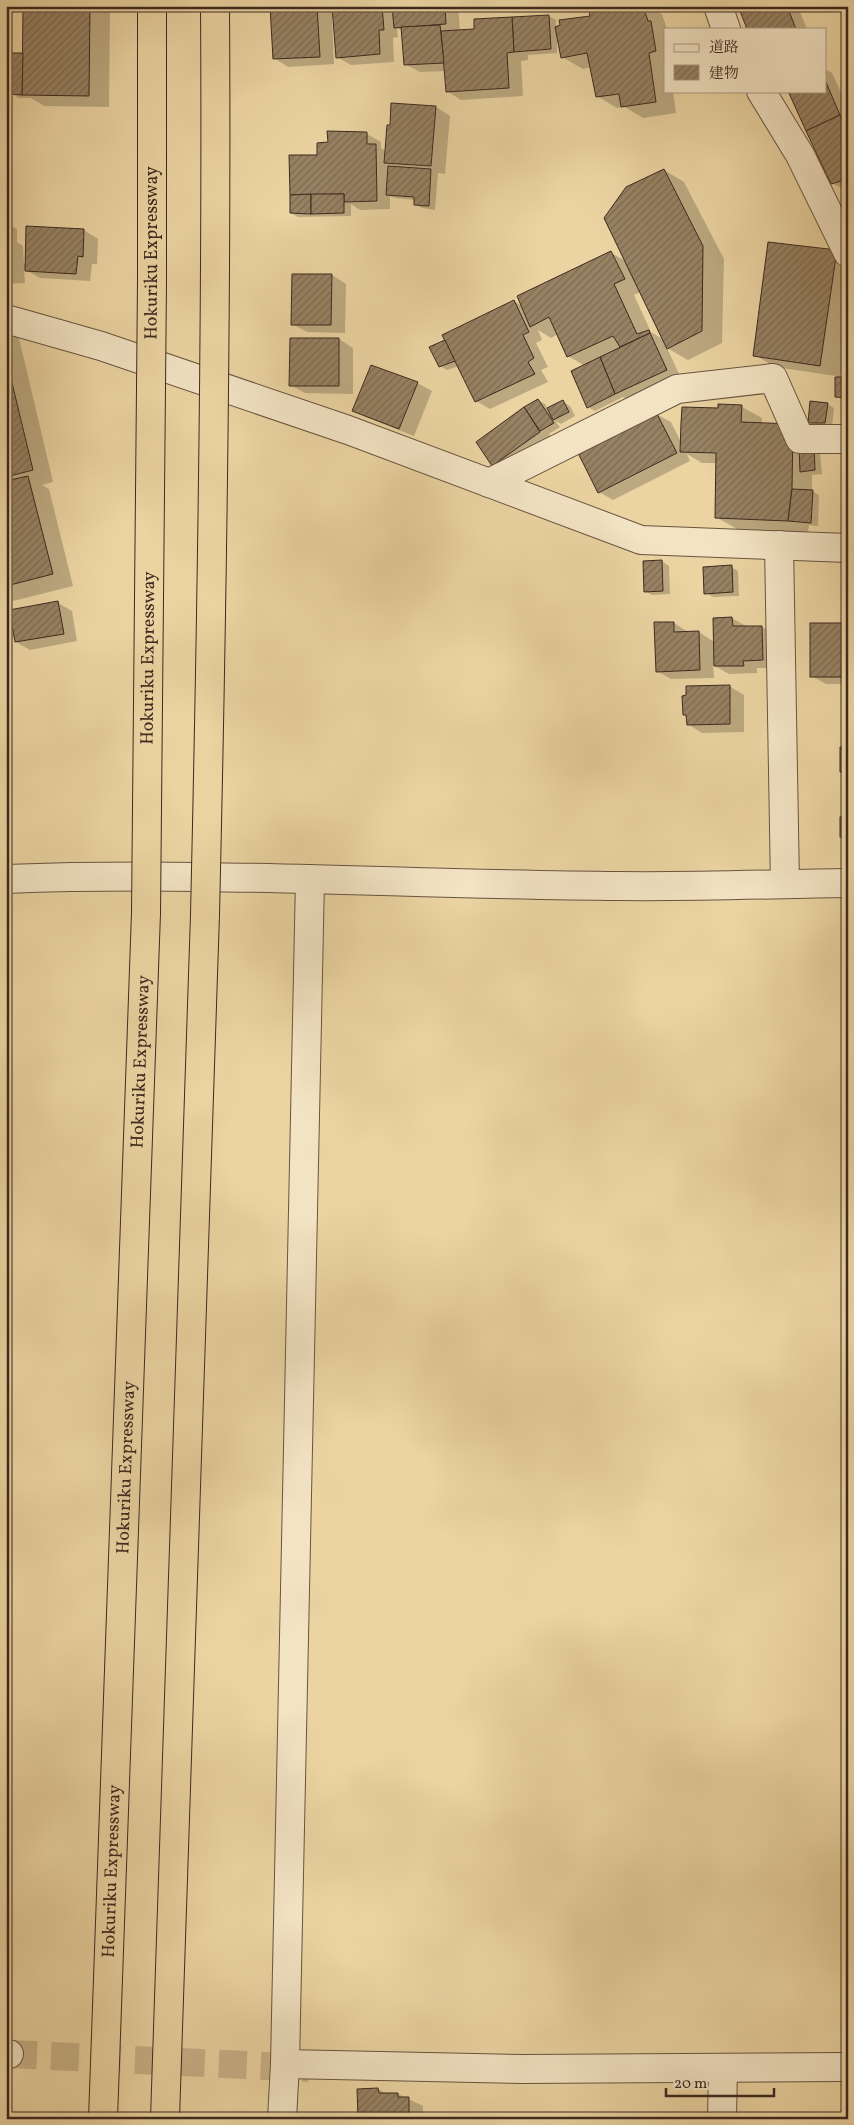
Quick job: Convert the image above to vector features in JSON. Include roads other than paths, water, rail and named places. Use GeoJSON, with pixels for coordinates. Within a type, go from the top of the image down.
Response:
{"type":"FeatureCollection","features":[{"type":"Feature","properties":{"kind":"highway","name":"Hokuriku Expressway"},"geometry":{"type":"LineString","coordinates":[[103,2119],[146,913],[152,282],[152,6]]}},
{"type":"Feature","properties":{"kind":"highway"},"geometry":{"type":"LineString","coordinates":[[164,2119],[205,915],[213,577],[216,248],[215,6]]}},
{"type":"Feature","properties":{"kind":"street"},"geometry":{"type":"LineString","coordinates":[[718,6],[726,28]]}},
{"type":"Feature","properties":{"kind":"street"},"geometry":{"type":"LineString","coordinates":[[762,92],[800,156],[848,253]]}},
{"type":"Feature","properties":{"kind":"street"},"geometry":{"type":"LineString","coordinates":[[6,319],[101,346],[348,430],[641,540],[848,548]]}},
{"type":"Feature","properties":{"kind":"street"},"geometry":{"type":"LineString","coordinates":[[489,483],[676,389],[773,378],[800,439],[848,439]]}},
{"type":"Feature","properties":{"kind":"street"},"geometry":{"type":"LineString","coordinates":[[779,545],[785,884]]}},
{"type":"Feature","properties":{"kind":"street"},"geometry":{"type":"LineString","coordinates":[[6,879],[51,877],[310,879],[620,886],[848,883]]}},
{"type":"Feature","properties":{"kind":"street"},"geometry":{"type":"LineString","coordinates":[[282,2119],[285,2064],[310,879]]}},
{"type":"Feature","properties":{"kind":"street"},"geometry":{"type":"LineString","coordinates":[[285,2064],[522,2068],[848,2067]]}},
{"type":"Feature","properties":{"kind":"street"},"geometry":{"type":"LineString","coordinates":[[285,2064],[331,2069]]}},
{"type":"Feature","properties":{"kind":"street"},"geometry":{"type":"LineString","coordinates":[[722,2119],[723,2068]]}},
{"type":"Feature","properties":{"kind":"tunnel"},"geometry":{"type":"LineString","coordinates":[[9,2054],[309,2068]]}}]}
